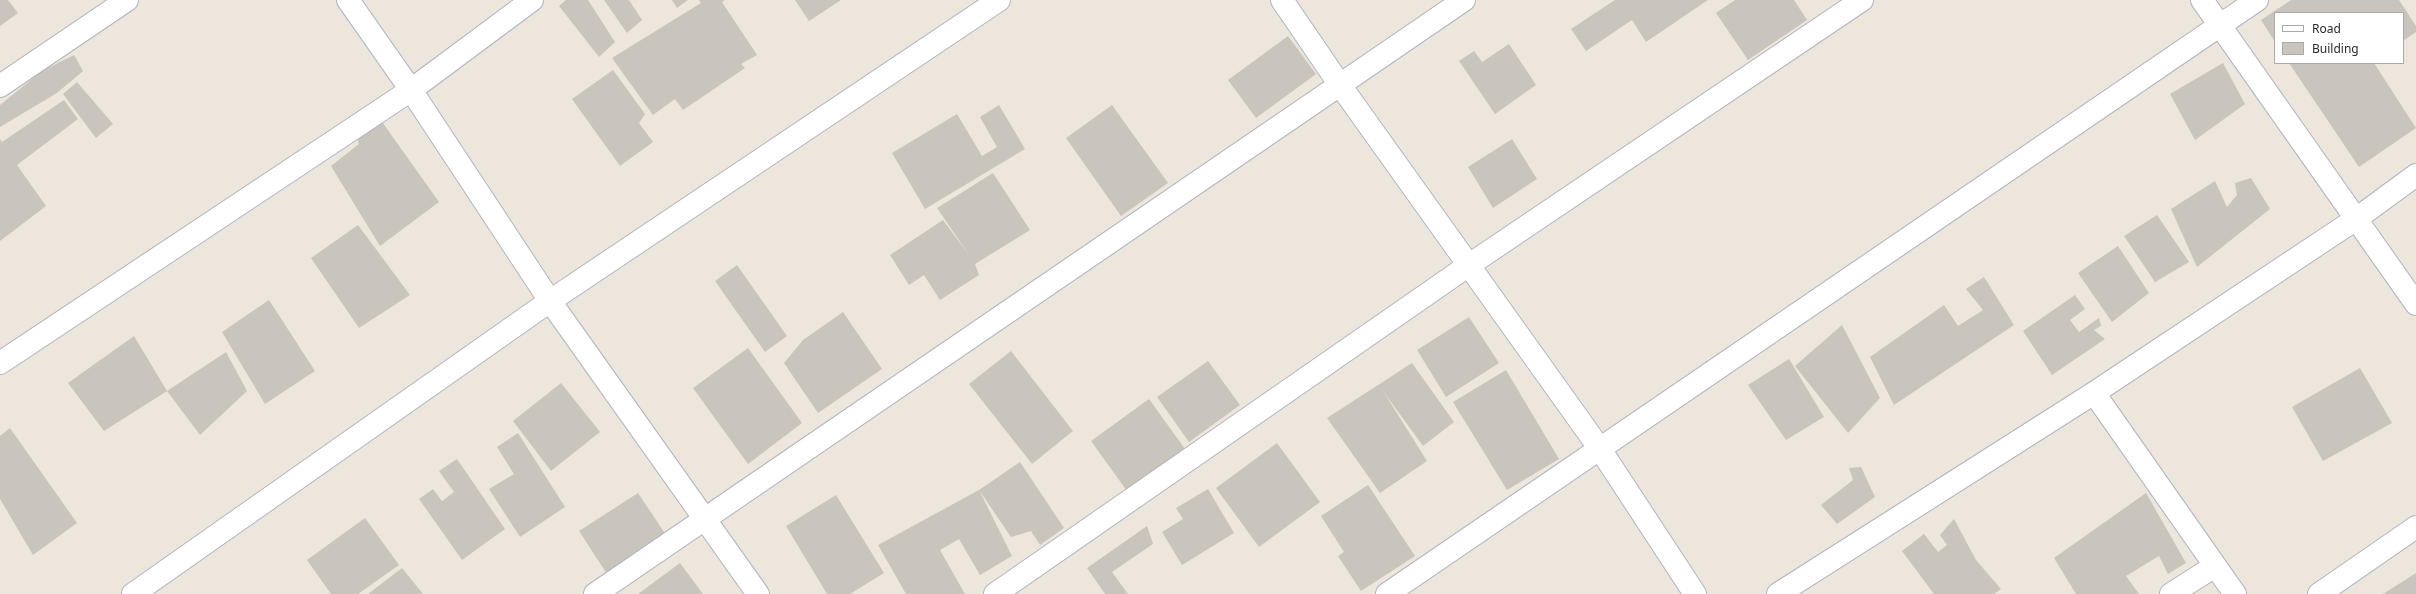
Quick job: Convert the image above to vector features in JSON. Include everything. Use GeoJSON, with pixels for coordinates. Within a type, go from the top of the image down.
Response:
{"type":"FeatureCollection","features":[{"type":"Feature","properties":{"kind":"street"},"geometry":{"type":"LineString","coordinates":[[0,86],[127,0]]}},
{"type":"Feature","properties":{"kind":"street"},"geometry":{"type":"LineString","coordinates":[[348,0],[411,90],[550,301],[758,594]]}},
{"type":"Feature","properties":{"kind":"street"},"geometry":{"type":"LineString","coordinates":[[0,363],[411,90],[532,0]]}},
{"type":"Feature","properties":{"kind":"street"},"geometry":{"type":"LineString","coordinates":[[133,594],[550,301],[999,0]]}},
{"type":"Feature","properties":{"kind":"street"},"geometry":{"type":"LineString","coordinates":[[1282,0],[1340,85],[1600,449],[1695,594]]}},
{"type":"Feature","properties":{"kind":"street"},"geometry":{"type":"LineString","coordinates":[[595,594],[1464,0]]}},
{"type":"Feature","properties":{"kind":"street"},"geometry":{"type":"LineString","coordinates":[[995,594],[1469,265],[1862,0]]}},
{"type":"Feature","properties":{"kind":"street"},"geometry":{"type":"LineString","coordinates":[[2202,0],[2416,304]]}},
{"type":"Feature","properties":{"kind":"street"},"geometry":{"type":"LineString","coordinates":[[1387,594],[2257,0]]}},
{"type":"Feature","properties":{"kind":"street"},"geometry":{"type":"LineString","coordinates":[[1778,594],[2094,393],[2356,219],[2416,175]]}},
{"type":"Feature","properties":{"kind":"street"},"geometry":{"type":"LineString","coordinates":[[2094,393],[2235,594]]}},
{"type":"Feature","properties":{"kind":"street"},"geometry":{"type":"LineString","coordinates":[[2319,594],[2416,527]]}},
{"type":"Feature","properties":{"kind":"street"},"geometry":{"type":"LineString","coordinates":[[2171,594],[2215,566]]}},
{"type":"Feature","properties":{"kind":"building"},"geometry":{"type":"Polygon","coordinates":[[[0,0],[8,0],[18,13],[0,26],[0,0]]]}},
{"type":"Feature","properties":{"kind":"building"},"geometry":{"type":"Polygon","coordinates":[[[566,0],[588,0],[615,42],[599,57],[559,6],[566,0]]]}},
{"type":"Feature","properties":{"kind":"building"},"geometry":{"type":"Polygon","coordinates":[[[604,0],[629,0],[642,20],[627,33],[604,0]]]}},
{"type":"Feature","properties":{"kind":"building"},"geometry":{"type":"Polygon","coordinates":[[[672,0],[688,0],[677,8],[672,0]]]}},
{"type":"Feature","properties":{"kind":"building"},"geometry":{"type":"Polygon","coordinates":[[[699,0],[725,0],[722,2],[757,55],[741,64],[745,68],[683,110],[675,99],[653,115],[612,58],[701,3],[699,0]]]}},
{"type":"Feature","properties":{"kind":"building"},"geometry":{"type":"Polygon","coordinates":[[[795,0],[841,0],[809,21],[795,0]]]}},
{"type":"Feature","properties":{"kind":"building"},"geometry":{"type":"Polygon","coordinates":[[[1615,0],[1708,0],[1646,42],[1632,20],[1586,51],[1571,29],[1615,0]]]}},
{"type":"Feature","properties":{"kind":"building"},"geometry":{"type":"Polygon","coordinates":[[[1735,0],[1794,0],[1807,20],[1748,60],[1716,13],[1735,0]]]}},
{"type":"Feature","properties":{"kind":"building"},"geometry":{"type":"Polygon","coordinates":[[[2291,0],[2399,0],[2416,26],[2416,32],[2404,40],[2404,12],[2274,12],[2274,40],[2261,20],[2291,0]]]}},
{"type":"Feature","properties":{"kind":"building"},"geometry":{"type":"Polygon","coordinates":[[[1288,36],[1316,74],[1256,118],[1228,80],[1288,36]]]}},
{"type":"Feature","properties":{"kind":"building"},"geometry":{"type":"Polygon","coordinates":[[[1509,44],[1536,85],[1495,114],[1459,61],[1474,51],[1482,62],[1509,44]]]}},
{"type":"Feature","properties":{"kind":"building"},"geometry":{"type":"Polygon","coordinates":[[[74,55],[83,71],[57,93],[0,127],[0,105],[42,71],[74,55]]]}},
{"type":"Feature","properties":{"kind":"building"},"geometry":{"type":"Polygon","coordinates":[[[2223,63],[2245,104],[2195,140],[2170,94],[2223,63]]]}},
{"type":"Feature","properties":{"kind":"building"},"geometry":{"type":"Polygon","coordinates":[[[2290,64],[2375,64],[2416,128],[2359,167],[2290,64]]]}},
{"type":"Feature","properties":{"kind":"building"},"geometry":{"type":"Polygon","coordinates":[[[613,70],[645,114],[639,123],[653,142],[620,166],[572,99],[613,70]]]}},
{"type":"Feature","properties":{"kind":"building"},"geometry":{"type":"Polygon","coordinates":[[[77,82],[113,124],[96,138],[63,94],[77,82]]]}},
{"type":"Feature","properties":{"kind":"building"},"geometry":{"type":"Polygon","coordinates":[[[64,100],[78,119],[17,165],[46,206],[0,241],[0,139],[2,142],[64,100]]]}},
{"type":"Feature","properties":{"kind":"building"},"geometry":{"type":"Polygon","coordinates":[[[999,105],[1025,149],[925,209],[892,153],[957,114],[982,156],[997,147],[980,117],[999,105]]]}},
{"type":"Feature","properties":{"kind":"building"},"geometry":{"type":"Polygon","coordinates":[[[1112,105],[1168,183],[1121,216],[1066,138],[1112,105]]]}},
{"type":"Feature","properties":{"kind":"building"},"geometry":{"type":"Polygon","coordinates":[[[380,119],[439,202],[380,246],[331,166],[359,144],[356,135],[380,119]]]}},
{"type":"Feature","properties":{"kind":"building"},"geometry":{"type":"Polygon","coordinates":[[[1512,139],[1537,179],[1493,208],[1468,167],[1512,139]]]}},
{"type":"Feature","properties":{"kind":"building"},"geometry":{"type":"Polygon","coordinates":[[[993,173],[1030,230],[975,264],[979,275],[940,300],[924,275],[909,285],[890,255],[943,220],[969,255],[937,208],[993,173]]]}},
{"type":"Feature","properties":{"kind":"building"},"geometry":{"type":"Polygon","coordinates":[[[2251,178],[2270,209],[2197,267],[2171,209],[2215,181],[2227,207],[2237,195],[2235,183],[2251,178]]]}},
{"type":"Feature","properties":{"kind":"building"},"geometry":{"type":"Polygon","coordinates":[[[2157,215],[2189,262],[2155,282],[2124,236],[2157,215]]]}},
{"type":"Feature","properties":{"kind":"building"},"geometry":{"type":"Polygon","coordinates":[[[358,225],[410,295],[359,328],[311,258],[358,225]]]}},
{"type":"Feature","properties":{"kind":"building"},"geometry":{"type":"Polygon","coordinates":[[[2118,246],[2149,293],[2112,322],[2078,273],[2118,246]]]}},
{"type":"Feature","properties":{"kind":"building"},"geometry":{"type":"Polygon","coordinates":[[[737,265],[787,336],[765,352],[715,281],[737,265]]]}},
{"type":"Feature","properties":{"kind":"building"},"geometry":{"type":"Polygon","coordinates":[[[1984,277],[2014,325],[1894,405],[1870,357],[1944,305],[1958,326],[1983,310],[1966,289],[1984,277]]]}},
{"type":"Feature","properties":{"kind":"building"},"geometry":{"type":"Polygon","coordinates":[[[2075,295],[2085,309],[2070,320],[2079,332],[2099,318],[2101,326],[2094,330],[2105,339],[2052,375],[2023,331],[2075,295]]]}},
{"type":"Feature","properties":{"kind":"building"},"geometry":{"type":"Polygon","coordinates":[[[269,300],[315,371],[265,404],[222,332],[269,300]]]}},
{"type":"Feature","properties":{"kind":"building"},"geometry":{"type":"Polygon","coordinates":[[[843,312],[882,369],[818,413],[784,363],[803,340],[843,312]]]}},
{"type":"Feature","properties":{"kind":"building"},"geometry":{"type":"Polygon","coordinates":[[[1469,317],[1499,363],[1446,397],[1417,350],[1469,317]]]}},
{"type":"Feature","properties":{"kind":"building"},"geometry":{"type":"Polygon","coordinates":[[[1842,325],[1880,398],[1848,433],[1795,366],[1842,325]]]}},
{"type":"Feature","properties":{"kind":"building"},"geometry":{"type":"Polygon","coordinates":[[[134,336],[167,391],[104,431],[68,383],[134,336]]]}},
{"type":"Feature","properties":{"kind":"building"},"geometry":{"type":"Polygon","coordinates":[[[748,348],[802,423],[748,464],[693,388],[748,348]]]}},
{"type":"Feature","properties":{"kind":"building"},"geometry":{"type":"Polygon","coordinates":[[[1011,351],[1073,431],[1032,464],[969,384],[1011,351]]]}},
{"type":"Feature","properties":{"kind":"building"},"geometry":{"type":"Polygon","coordinates":[[[226,352],[247,391],[200,435],[167,391],[226,352]]]}},
{"type":"Feature","properties":{"kind":"building"},"geometry":{"type":"Polygon","coordinates":[[[1789,359],[1824,417],[1786,440],[1748,385],[1789,359]]]}},
{"type":"Feature","properties":{"kind":"building"},"geometry":{"type":"Polygon","coordinates":[[[1208,361],[1240,405],[1189,442],[1157,397],[1208,361]]]}},
{"type":"Feature","properties":{"kind":"building"},"geometry":{"type":"Polygon","coordinates":[[[1412,363],[1454,422],[1423,446],[1383,391],[1427,461],[1380,493],[1327,418],[1412,363]]]}},
{"type":"Feature","properties":{"kind":"building"},"geometry":{"type":"Polygon","coordinates":[[[2360,368],[2392,423],[2323,461],[2292,407],[2360,368]]]}},
{"type":"Feature","properties":{"kind":"building"},"geometry":{"type":"Polygon","coordinates":[[[1506,370],[1559,459],[1507,490],[1453,402],[1506,370]]]}},
{"type":"Feature","properties":{"kind":"building"},"geometry":{"type":"Polygon","coordinates":[[[561,383],[600,432],[551,471],[513,421],[561,383]]]}},
{"type":"Feature","properties":{"kind":"building"},"geometry":{"type":"Polygon","coordinates":[[[1149,399],[1185,449],[1127,491],[1091,441],[1149,399]]]}},
{"type":"Feature","properties":{"kind":"building"},"geometry":{"type":"Polygon","coordinates":[[[10,428],[77,523],[33,555],[0,499],[0,436],[10,428]]]}},
{"type":"Feature","properties":{"kind":"building"},"geometry":{"type":"Polygon","coordinates":[[[518,433],[565,507],[520,537],[489,489],[514,474],[497,447],[518,433]]]}},
{"type":"Feature","properties":{"kind":"building"},"geometry":{"type":"Polygon","coordinates":[[[1277,443],[1320,502],[1259,547],[1216,488],[1277,443]]]}},
{"type":"Feature","properties":{"kind":"building"},"geometry":{"type":"Polygon","coordinates":[[[457,459],[505,529],[462,560],[419,499],[433,489],[442,501],[454,492],[439,471],[457,459]]]}},
{"type":"Feature","properties":{"kind":"building"},"geometry":{"type":"Polygon","coordinates":[[[1020,462],[1064,528],[1040,545],[1031,531],[1011,537],[979,490],[1020,462]]]}},
{"type":"Feature","properties":{"kind":"building"},"geometry":{"type":"Polygon","coordinates":[[[1861,467],[1875,497],[1837,524],[1821,505],[1853,480],[1849,468],[1861,467]]]}},
{"type":"Feature","properties":{"kind":"building"},"geometry":{"type":"Polygon","coordinates":[[[1368,485],[1415,556],[1361,591],[1338,556],[1344,552],[1321,516],[1368,485]]]}},
{"type":"Feature","properties":{"kind":"building"},"geometry":{"type":"Polygon","coordinates":[[[1208,489],[1234,533],[1182,565],[1162,532],[1183,519],[1176,508],[1208,489]]]}},
{"type":"Feature","properties":{"kind":"building"},"geometry":{"type":"Polygon","coordinates":[[[979,490],[1012,556],[980,575],[959,539],[940,550],[965,594],[906,594],[878,545],[979,490]]]}},
{"type":"Feature","properties":{"kind":"building"},"geometry":{"type":"Polygon","coordinates":[[[638,493],[668,538],[609,577],[579,531],[638,493]]]}},
{"type":"Feature","properties":{"kind":"building"},"geometry":{"type":"Polygon","coordinates":[[[2146,493],[2186,563],[2168,574],[2159,556],[2126,576],[2139,594],[2076,594],[2054,558],[2146,493]]]}},
{"type":"Feature","properties":{"kind":"building"},"geometry":{"type":"Polygon","coordinates":[[[836,495],[884,573],[850,594],[827,594],[786,526],[836,495]]]}},
{"type":"Feature","properties":{"kind":"building"},"geometry":{"type":"Polygon","coordinates":[[[365,518],[399,565],[358,594],[331,594],[307,560],[365,518]]]}},
{"type":"Feature","properties":{"kind":"building"},"geometry":{"type":"Polygon","coordinates":[[[1954,519],[1976,560],[2001,589],[1994,594],[1934,594],[1902,551],[1924,534],[1938,552],[1947,545],[1940,535],[1954,519]]]}},
{"type":"Feature","properties":{"kind":"building"},"geometry":{"type":"Polygon","coordinates":[[[1147,526],[1153,544],[1112,572],[1128,594],[1105,594],[1087,568],[1147,526]]]}},
{"type":"Feature","properties":{"kind":"building"},"geometry":{"type":"Polygon","coordinates":[[[680,563],[703,594],[638,594],[680,563]]]}},
{"type":"Feature","properties":{"kind":"building"},"geometry":{"type":"Polygon","coordinates":[[[402,568],[423,594],[368,594],[402,568]]]}},
{"type":"Feature","properties":{"kind":"building"},"geometry":{"type":"Polygon","coordinates":[[[2416,573],[2416,594],[2383,594],[2416,573]]]}}]}
